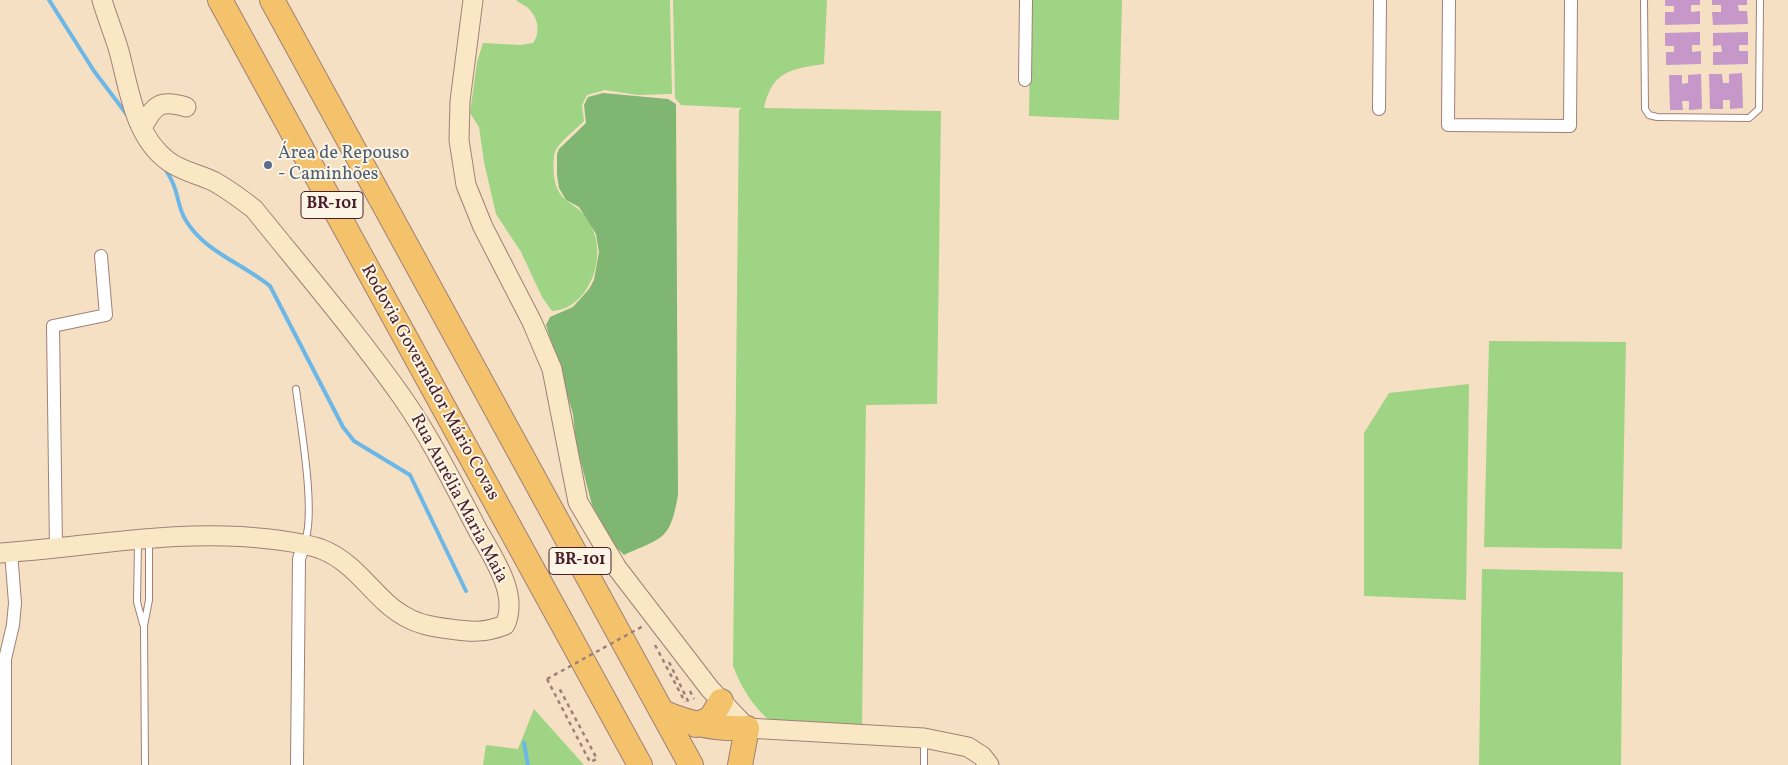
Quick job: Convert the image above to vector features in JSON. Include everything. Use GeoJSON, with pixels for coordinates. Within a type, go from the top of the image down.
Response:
{"type":"FeatureCollection","features":[{"type":"Feature","properties":{"kind":"highway","name":"Rodovia Governador Mário Covas"},"geometry":{"type":"LineString","coordinates":[[220,0],[640,765]]}},
{"type":"Feature","properties":{"kind":"highway","name":"BR-101"},"geometry":{"type":"LineString","coordinates":[[272,0],[691,765]]}},
{"type":"Feature","properties":{"kind":"highway"},"geometry":{"type":"LineString","coordinates":[[696,725],[711,718],[721,701]]}},
{"type":"Feature","properties":{"kind":"highway"},"geometry":{"type":"LineString","coordinates":[[662,712],[696,725],[730,729],[747,728],[740,765]]}},
{"type":"Feature","properties":{"kind":"street","name":"Rua Aurélia Maria Maia"},"geometry":{"type":"LineString","coordinates":[[5,552],[143,540],[232,535],[304,544],[332,554],[346,563],[393,608],[406,617],[422,624],[474,633],[488,632],[505,625],[510,615],[510,596],[496,566],[437,453],[402,397],[254,209],[231,191],[170,163],[156,149],[142,128],[133,107],[118,48],[102,0]]}},
{"type":"Feature","properties":{"kind":"street"},"geometry":{"type":"LineString","coordinates":[[473,0],[460,111],[459,140],[466,185],[484,228],[532,322],[552,369],[578,502],[617,568],[721,701],[747,728],[924,738],[968,747],[982,756],[989,765]]}},
{"type":"Feature","properties":{"kind":"street"},"geometry":{"type":"LineString","coordinates":[[1025,80],[1026,0]]}},
{"type":"Feature","properties":{"kind":"street"},"geometry":{"type":"LineString","coordinates":[[1379,109],[1380,0]]}},
{"type":"Feature","properties":{"kind":"street"},"geometry":{"type":"LineString","coordinates":[[1448,0],[1448,125],[1570,126],[1571,0]]}},
{"type":"Feature","properties":{"kind":"street"},"geometry":{"type":"LineString","coordinates":[[142,128],[148,116],[160,104],[172,102],[186,107]]}},
{"type":"Feature","properties":{"kind":"street"},"geometry":{"type":"LineString","coordinates":[[56,549],[53,326],[106,315],[101,256]]}},
{"type":"Feature","properties":{"kind":"street"},"geometry":{"type":"LineString","coordinates":[[297,765],[300,559],[304,544]]}},
{"type":"Feature","properties":{"kind":"street"},"geometry":{"type":"LineString","coordinates":[[5,552],[15,603],[13,625],[5,659],[5,765]]}},
{"type":"Feature","properties":{"kind":"lane"},"geometry":{"type":"LineString","coordinates":[[1644,0],[1645,109],[1649,115],[1657,117],[1749,118],[1759,109],[1760,0]]}},
{"type":"Feature","properties":{"kind":"lane"},"geometry":{"type":"LineString","coordinates":[[296,389],[307,479],[309,533],[304,544]]}},
{"type":"Feature","properties":{"kind":"lane"},"geometry":{"type":"LineString","coordinates":[[143,540],[137,602],[144,626]]}},
{"type":"Feature","properties":{"kind":"lane"},"geometry":{"type":"LineString","coordinates":[[143,540],[149,600],[144,626],[145,765]]}},
{"type":"Feature","properties":{"kind":"lane"},"geometry":{"type":"LineString","coordinates":[[924,738],[924,765]]}},
{"type":"Feature","properties":{"kind":"path"},"geometry":{"type":"LineString","coordinates":[[558,686],[597,759],[590,762],[547,679],[644,625],[649,634]]}},
{"type":"Feature","properties":{"kind":"path"},"geometry":{"type":"LineString","coordinates":[[654,643],[686,704],[690,703],[668,662],[674,660]]}},
{"type":"Feature","properties":{"kind":"path"},"geometry":{"type":"LineString","coordinates":[[686,683],[694,699]]}},
{"type":"Feature","properties":{"kind":"green space"},"geometry":{"type":"Polygon","coordinates":[[[516,0],[670,0],[672,94],[638,95],[605,90],[587,95],[582,105],[584,121],[555,151],[554,178],[556,186],[566,200],[579,209],[591,226],[596,238],[597,252],[596,266],[592,279],[585,291],[576,301],[565,308],[552,311],[542,297],[521,252],[496,214],[484,162],[479,127],[470,113],[477,62],[483,43],[520,45],[533,43],[537,35],[538,30],[535,17],[528,8],[516,0]]]}},
{"type":"Feature","properties":{"kind":"green space"},"geometry":{"type":"Polygon","coordinates":[[[673,0],[827,0],[824,64],[793,70],[778,79],[772,86],[764,108],[941,111],[937,404],[866,405],[862,728],[774,724],[760,712],[749,698],[733,666],[739,110],[742,108],[681,105],[675,98],[673,0]]]}},
{"type":"Feature","properties":{"kind":"green space"},"geometry":{"type":"Polygon","coordinates":[[[1031,0],[1122,0],[1119,120],[1029,116],[1031,0]]]}},
{"type":"Feature","properties":{"kind":"green space"},"geometry":{"type":"Polygon","coordinates":[[[603,93],[668,99],[676,104],[678,495],[672,521],[663,535],[657,540],[624,555],[614,545],[592,505],[576,443],[573,414],[546,325],[550,317],[573,307],[589,289],[594,280],[599,252],[596,234],[579,207],[566,200],[559,188],[557,154],[559,149],[586,123],[584,105],[588,97],[603,93]]]}},
{"type":"Feature","properties":{"kind":"green space"},"geometry":{"type":"Polygon","coordinates":[[[1489,341],[1626,342],[1622,549],[1484,547],[1489,341]]]}},
{"type":"Feature","properties":{"kind":"green space"},"geometry":{"type":"Polygon","coordinates":[[[1469,384],[1466,600],[1364,596],[1364,433],[1389,393],[1469,384]]]}},
{"type":"Feature","properties":{"kind":"green space"},"geometry":{"type":"Polygon","coordinates":[[[1482,569],[1623,572],[1621,765],[1479,765],[1482,569]]]}},
{"type":"Feature","properties":{"kind":"green space"},"geometry":{"type":"Polygon","coordinates":[[[534,709],[584,765],[483,765],[486,745],[518,749],[534,709]]]}},
{"type":"Feature","properties":{"kind":"building"},"geometry":{"type":"Polygon","coordinates":[[[1665,0],[1700,0],[1700,5],[1691,5],[1691,12],[1700,11],[1700,24],[1665,25],[1665,12],[1674,12],[1674,6],[1665,6],[1665,0]]]}},
{"type":"Feature","properties":{"kind":"building"},"geometry":{"type":"Polygon","coordinates":[[[1712,0],[1747,0],[1747,5],[1738,5],[1739,11],[1747,11],[1748,24],[1713,25],[1712,12],[1721,12],[1721,5],[1712,5],[1712,0]]]}},
{"type":"Feature","properties":{"kind":"building"},"geometry":{"type":"Polygon","coordinates":[[[1700,32],[1700,45],[1692,45],[1692,52],[1701,51],[1701,64],[1666,65],[1666,52],[1674,52],[1674,46],[1665,46],[1665,33],[1700,32]]]}},
{"type":"Feature","properties":{"kind":"building"},"geometry":{"type":"Polygon","coordinates":[[[1748,32],[1748,45],[1739,45],[1739,51],[1748,51],[1748,64],[1713,65],[1713,52],[1722,52],[1721,45],[1713,46],[1713,33],[1748,32]]]}},
{"type":"Feature","properties":{"kind":"building"},"geometry":{"type":"Polygon","coordinates":[[[1742,73],[1743,108],[1730,109],[1730,100],[1723,100],[1723,109],[1710,109],[1709,74],[1722,74],[1723,83],[1729,83],[1729,74],[1742,73]]]}},
{"type":"Feature","properties":{"kind":"building"},"geometry":{"type":"Polygon","coordinates":[[[1701,74],[1702,109],[1689,110],[1689,101],[1682,101],[1683,110],[1670,110],[1669,75],[1682,75],[1682,84],[1688,83],[1688,75],[1701,74]]]}},
{"type":"Feature","properties":{"kind":"waterway"},"geometry":{"type":"LineString","coordinates":[[49,0],[94,71],[128,116]]}},
{"type":"Feature","properties":{"kind":"waterway"},"geometry":{"type":"LineString","coordinates":[[165,168],[173,184],[183,215],[193,230],[213,249],[270,286],[343,427],[354,441],[410,475],[466,591]]}},
{"type":"Feature","properties":{"kind":"waterway"},"geometry":{"type":"LineString","coordinates":[[524,743],[528,765]]}},
{"type":"Feature","properties":{"kind":"place","name":"Área de Repouso - Caminhões"},"geometry":{"type":"Point","coordinates":[268,165]}}]}
